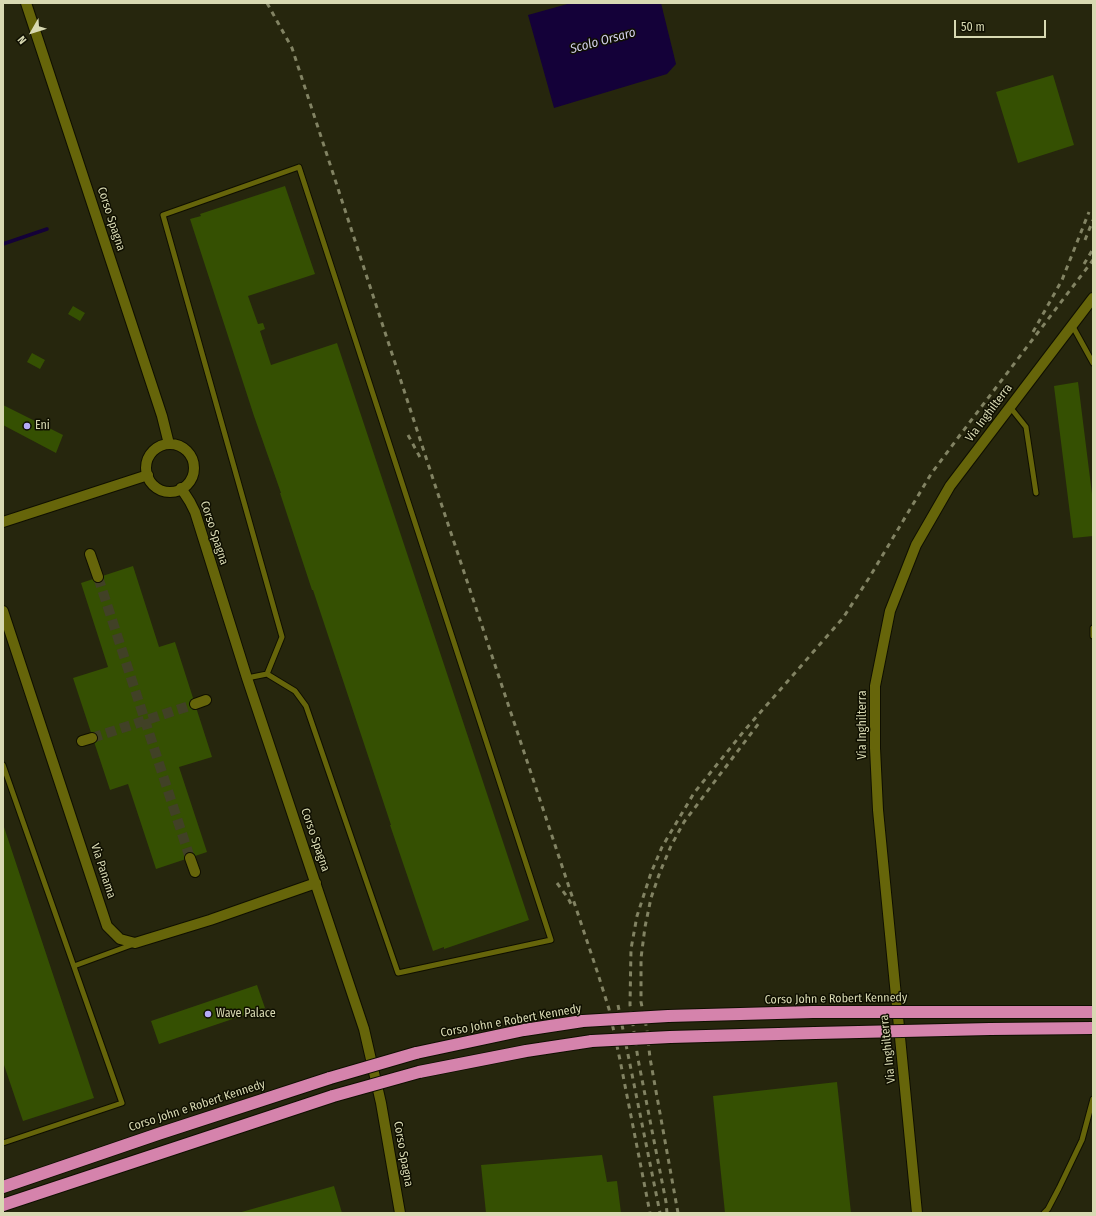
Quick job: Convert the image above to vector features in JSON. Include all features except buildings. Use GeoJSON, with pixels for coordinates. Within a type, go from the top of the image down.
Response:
{"type":"FeatureCollection","features":[{"type":"Feature","properties":{"kind":"highway","name":"Corso John e Robert Kennedy"},"geometry":{"type":"LineString","coordinates":[[3,1187],[158,1134],[330,1078],[416,1053],[524,1030],[583,1021],[668,1016],[813,1012],[1093,1012]]}},
{"type":"Feature","properties":{"kind":"highway"},"geometry":{"type":"LineString","coordinates":[[3,1205],[333,1096],[419,1072],[526,1051],[592,1041],[670,1037],[1093,1028]]}},
{"type":"Feature","properties":{"kind":"street","name":"Corso Spagna"},"geometry":{"type":"LineString","coordinates":[[26,3],[160,409],[169,444]]}},
{"type":"Feature","properties":{"kind":"street","name":"Via Inghilterra"},"geometry":{"type":"LineString","coordinates":[[917,1213],[878,810],[875,748],[875,686],[890,612],[916,545],[950,486],[1093,298]]}},
{"type":"Feature","properties":{"kind":"street"},"geometry":{"type":"LineString","coordinates":[[169,444],[175,444],[188,452],[194,467],[191,480],[177,491],[166,491],[158,488],[150,480],[146,470],[150,456],[154,450],[169,444]]}},
{"type":"Feature","properties":{"kind":"street"},"geometry":{"type":"LineString","coordinates":[[3,522],[148,475]]}},
{"type":"Feature","properties":{"kind":"street","name":"Corso Spagna"},"geometry":{"type":"LineString","coordinates":[[181,488],[195,512],[247,678],[364,1029],[381,1103],[399,1211]]}},
{"type":"Feature","properties":{"kind":"street"},"geometry":{"type":"LineString","coordinates":[[90,554],[98,577]]}},
{"type":"Feature","properties":{"kind":"street","name":"Via Panama"},"geometry":{"type":"LineString","coordinates":[[3,611],[107,926],[120,939],[135,944]]}},
{"type":"Feature","properties":{"kind":"street"},"geometry":{"type":"LineString","coordinates":[[195,704],[206,700]]}},
{"type":"Feature","properties":{"kind":"street"},"geometry":{"type":"LineString","coordinates":[[82,742],[92,738]]}},
{"type":"Feature","properties":{"kind":"street"},"geometry":{"type":"LineString","coordinates":[[190,858],[195,872]]}},
{"type":"Feature","properties":{"kind":"street"},"geometry":{"type":"LineString","coordinates":[[135,944],[210,920],[316,883]]}},
{"type":"Feature","properties":{"kind":"lane"},"geometry":{"type":"LineString","coordinates":[[247,678],[267,674],[295,691],[306,706],[398,973],[551,940],[300,167],[162,215],[282,637],[267,674]]}},
{"type":"Feature","properties":{"kind":"lane"},"geometry":{"type":"LineString","coordinates":[[1072,325],[1093,363]]}},
{"type":"Feature","properties":{"kind":"lane"},"geometry":{"type":"LineString","coordinates":[[1010,407],[1026,427],[1036,493]]}},
{"type":"Feature","properties":{"kind":"lane"},"geometry":{"type":"LineString","coordinates":[[1093,628],[1093,636]]}},
{"type":"Feature","properties":{"kind":"lane"},"geometry":{"type":"LineString","coordinates":[[3,765],[122,1103],[3,1143]]}},
{"type":"Feature","properties":{"kind":"lane"},"geometry":{"type":"LineString","coordinates":[[74,966],[135,944]]}},
{"type":"Feature","properties":{"kind":"lane"},"geometry":{"type":"LineString","coordinates":[[1044,1213],[1048,1209],[1059,1188],[1082,1140],[1093,1099]]}},
{"type":"Feature","properties":{"kind":"water"},"geometry":{"type":"Polygon","coordinates":[[[571,3],[661,3],[676,64],[667,74],[554,108],[528,15],[571,3]]]}},
{"type":"Feature","properties":{"kind":"waterway","name":"Scolo Orsaro"},"geometry":{"type":"LineString","coordinates":[[3,244],[47,229]]}},
{"type":"Feature","properties":{"kind":"tunnel"},"geometry":{"type":"LineString","coordinates":[[98,577],[190,858]]}},
{"type":"Feature","properties":{"kind":"tunnel"},"geometry":{"type":"LineString","coordinates":[[92,738],[195,704]]}},
{"type":"Feature","properties":{"kind":"railway"},"geometry":{"type":"LineString","coordinates":[[267,3],[292,48],[434,482],[598,974],[609,1009],[650,1213]]}},
{"type":"Feature","properties":{"kind":"railway"},"geometry":{"type":"LineString","coordinates":[[1033,332],[1062,280],[1089,212]]}},
{"type":"Feature","properties":{"kind":"railway"},"geometry":{"type":"LineString","coordinates":[[1085,240],[1093,220]]}},
{"type":"Feature","properties":{"kind":"railway"},"geometry":{"type":"LineString","coordinates":[[1084,264],[1093,249]]}},
{"type":"Feature","properties":{"kind":"railway"},"geometry":{"type":"LineString","coordinates":[[667,1213],[638,1059],[630,1005],[631,949],[637,916],[651,873],[662,847],[694,793],[744,731],[843,618],[869,578],[931,474],[1093,260]]}},
{"type":"Feature","properties":{"kind":"railway"},"geometry":{"type":"LineString","coordinates":[[408,435],[422,461]]}},
{"type":"Feature","properties":{"kind":"railway"},"geometry":{"type":"LineString","coordinates":[[678,1213],[641,1002],[641,958],[645,927],[651,898],[660,872],[671,846],[684,822],[759,723]]}},
{"type":"Feature","properties":{"kind":"railway"},"geometry":{"type":"LineString","coordinates":[[557,883],[572,906]]}},
{"type":"Feature","properties":{"kind":"railway"},"geometry":{"type":"LineString","coordinates":[[618,1005],[660,1213]]}},
{"type":"Feature","properties":{"kind":"place","name":"Eni"},"geometry":{"type":"Point","coordinates":[27,426]}},
{"type":"Feature","properties":{"kind":"place","name":"Wave Palace"},"geometry":{"type":"Point","coordinates":[208,1014]}}]}
